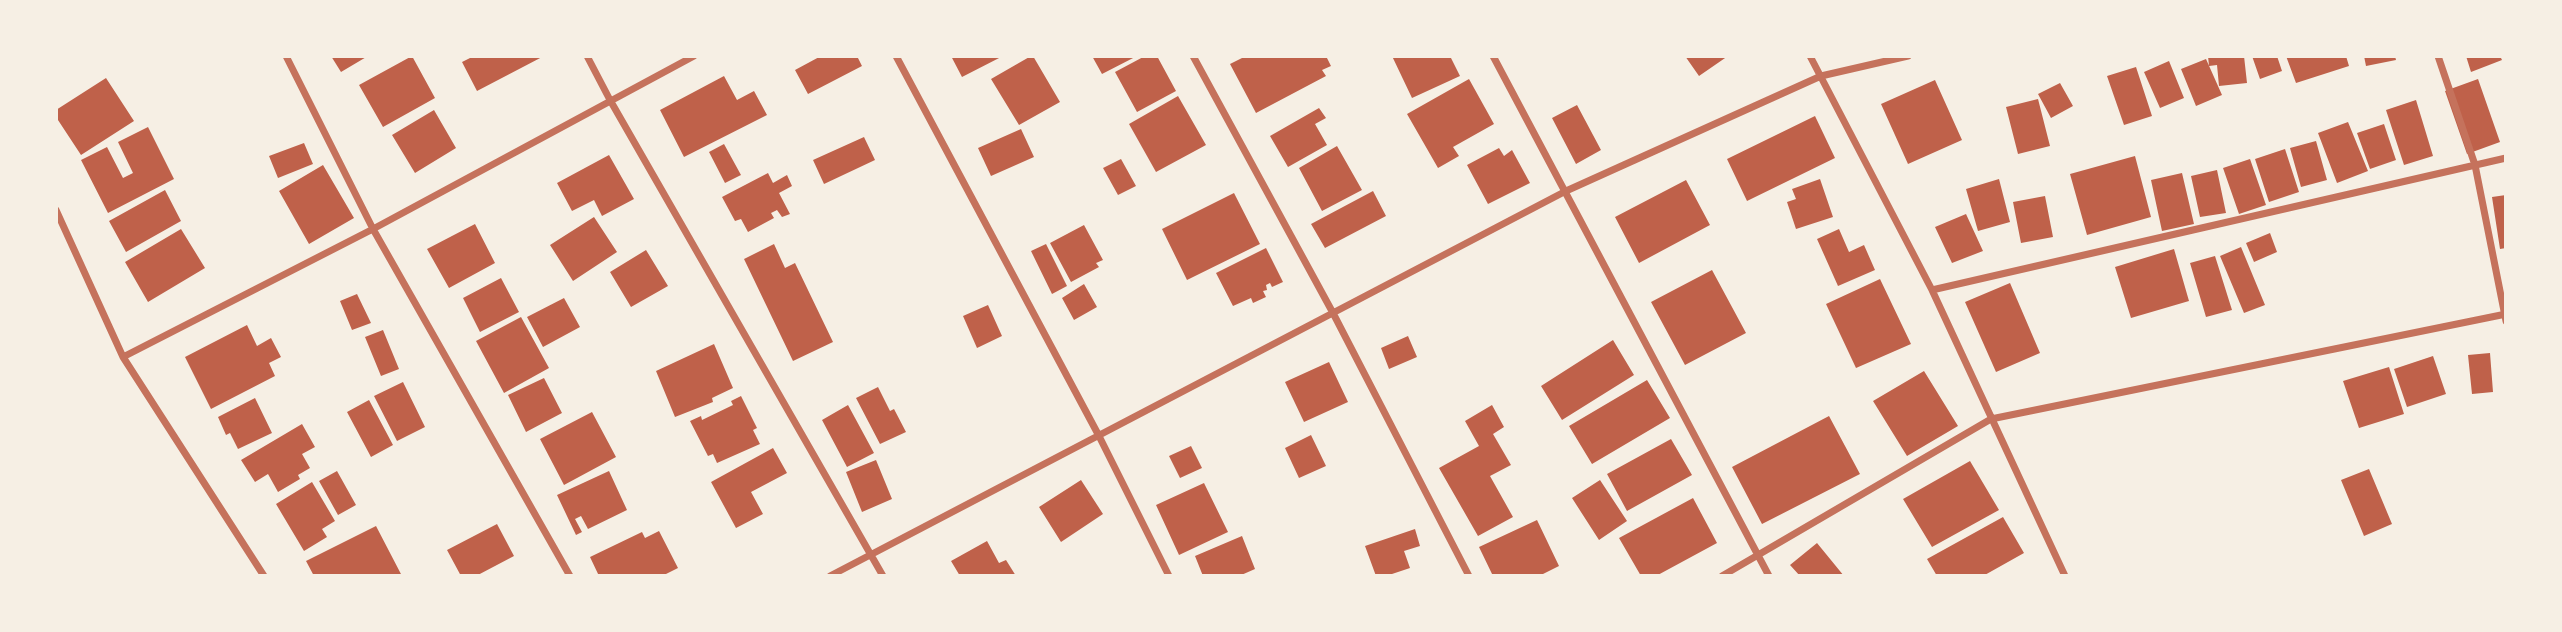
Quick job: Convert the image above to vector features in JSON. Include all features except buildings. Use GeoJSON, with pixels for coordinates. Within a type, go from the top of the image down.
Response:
{"type":"FeatureCollection","features":[{"type":"Feature","properties":{"kind":"street"},"geometry":{"type":"LineString","coordinates":[[286,56],[373,229],[570,576]]}},
{"type":"Feature","properties":{"kind":"street"},"geometry":{"type":"LineString","coordinates":[[587,56],[873,554],[883,576]]}},
{"type":"Feature","properties":{"kind":"street"},"geometry":{"type":"LineString","coordinates":[[123,357],[373,229],[694,56]]}},
{"type":"Feature","properties":{"kind":"street"},"geometry":{"type":"LineString","coordinates":[[897,56],[1099,436],[1170,576]]}},
{"type":"Feature","properties":{"kind":"street"},"geometry":{"type":"LineString","coordinates":[[1193,56],[1334,313],[1469,576]]}},
{"type":"Feature","properties":{"kind":"street"},"geometry":{"type":"LineString","coordinates":[[1493,56],[1769,576]]}},
{"type":"Feature","properties":{"kind":"street"},"geometry":{"type":"LineString","coordinates":[[1810,56],[1932,290],[2065,576]]}},
{"type":"Feature","properties":{"kind":"street"},"geometry":{"type":"LineString","coordinates":[[830,576],[1566,191],[1821,76],[1908,56]]}},
{"type":"Feature","properties":{"kind":"street"},"geometry":{"type":"LineString","coordinates":[[1722,576],[1991,419],[2505,317],[2475,165],[2438,56]]}},
{"type":"Feature","properties":{"kind":"street"},"geometry":{"type":"LineString","coordinates":[[1932,290],[2506,158]]}},
{"type":"Feature","properties":{"kind":"street"},"geometry":{"type":"LineString","coordinates":[[56,210],[123,357],[264,576]]}}]}
